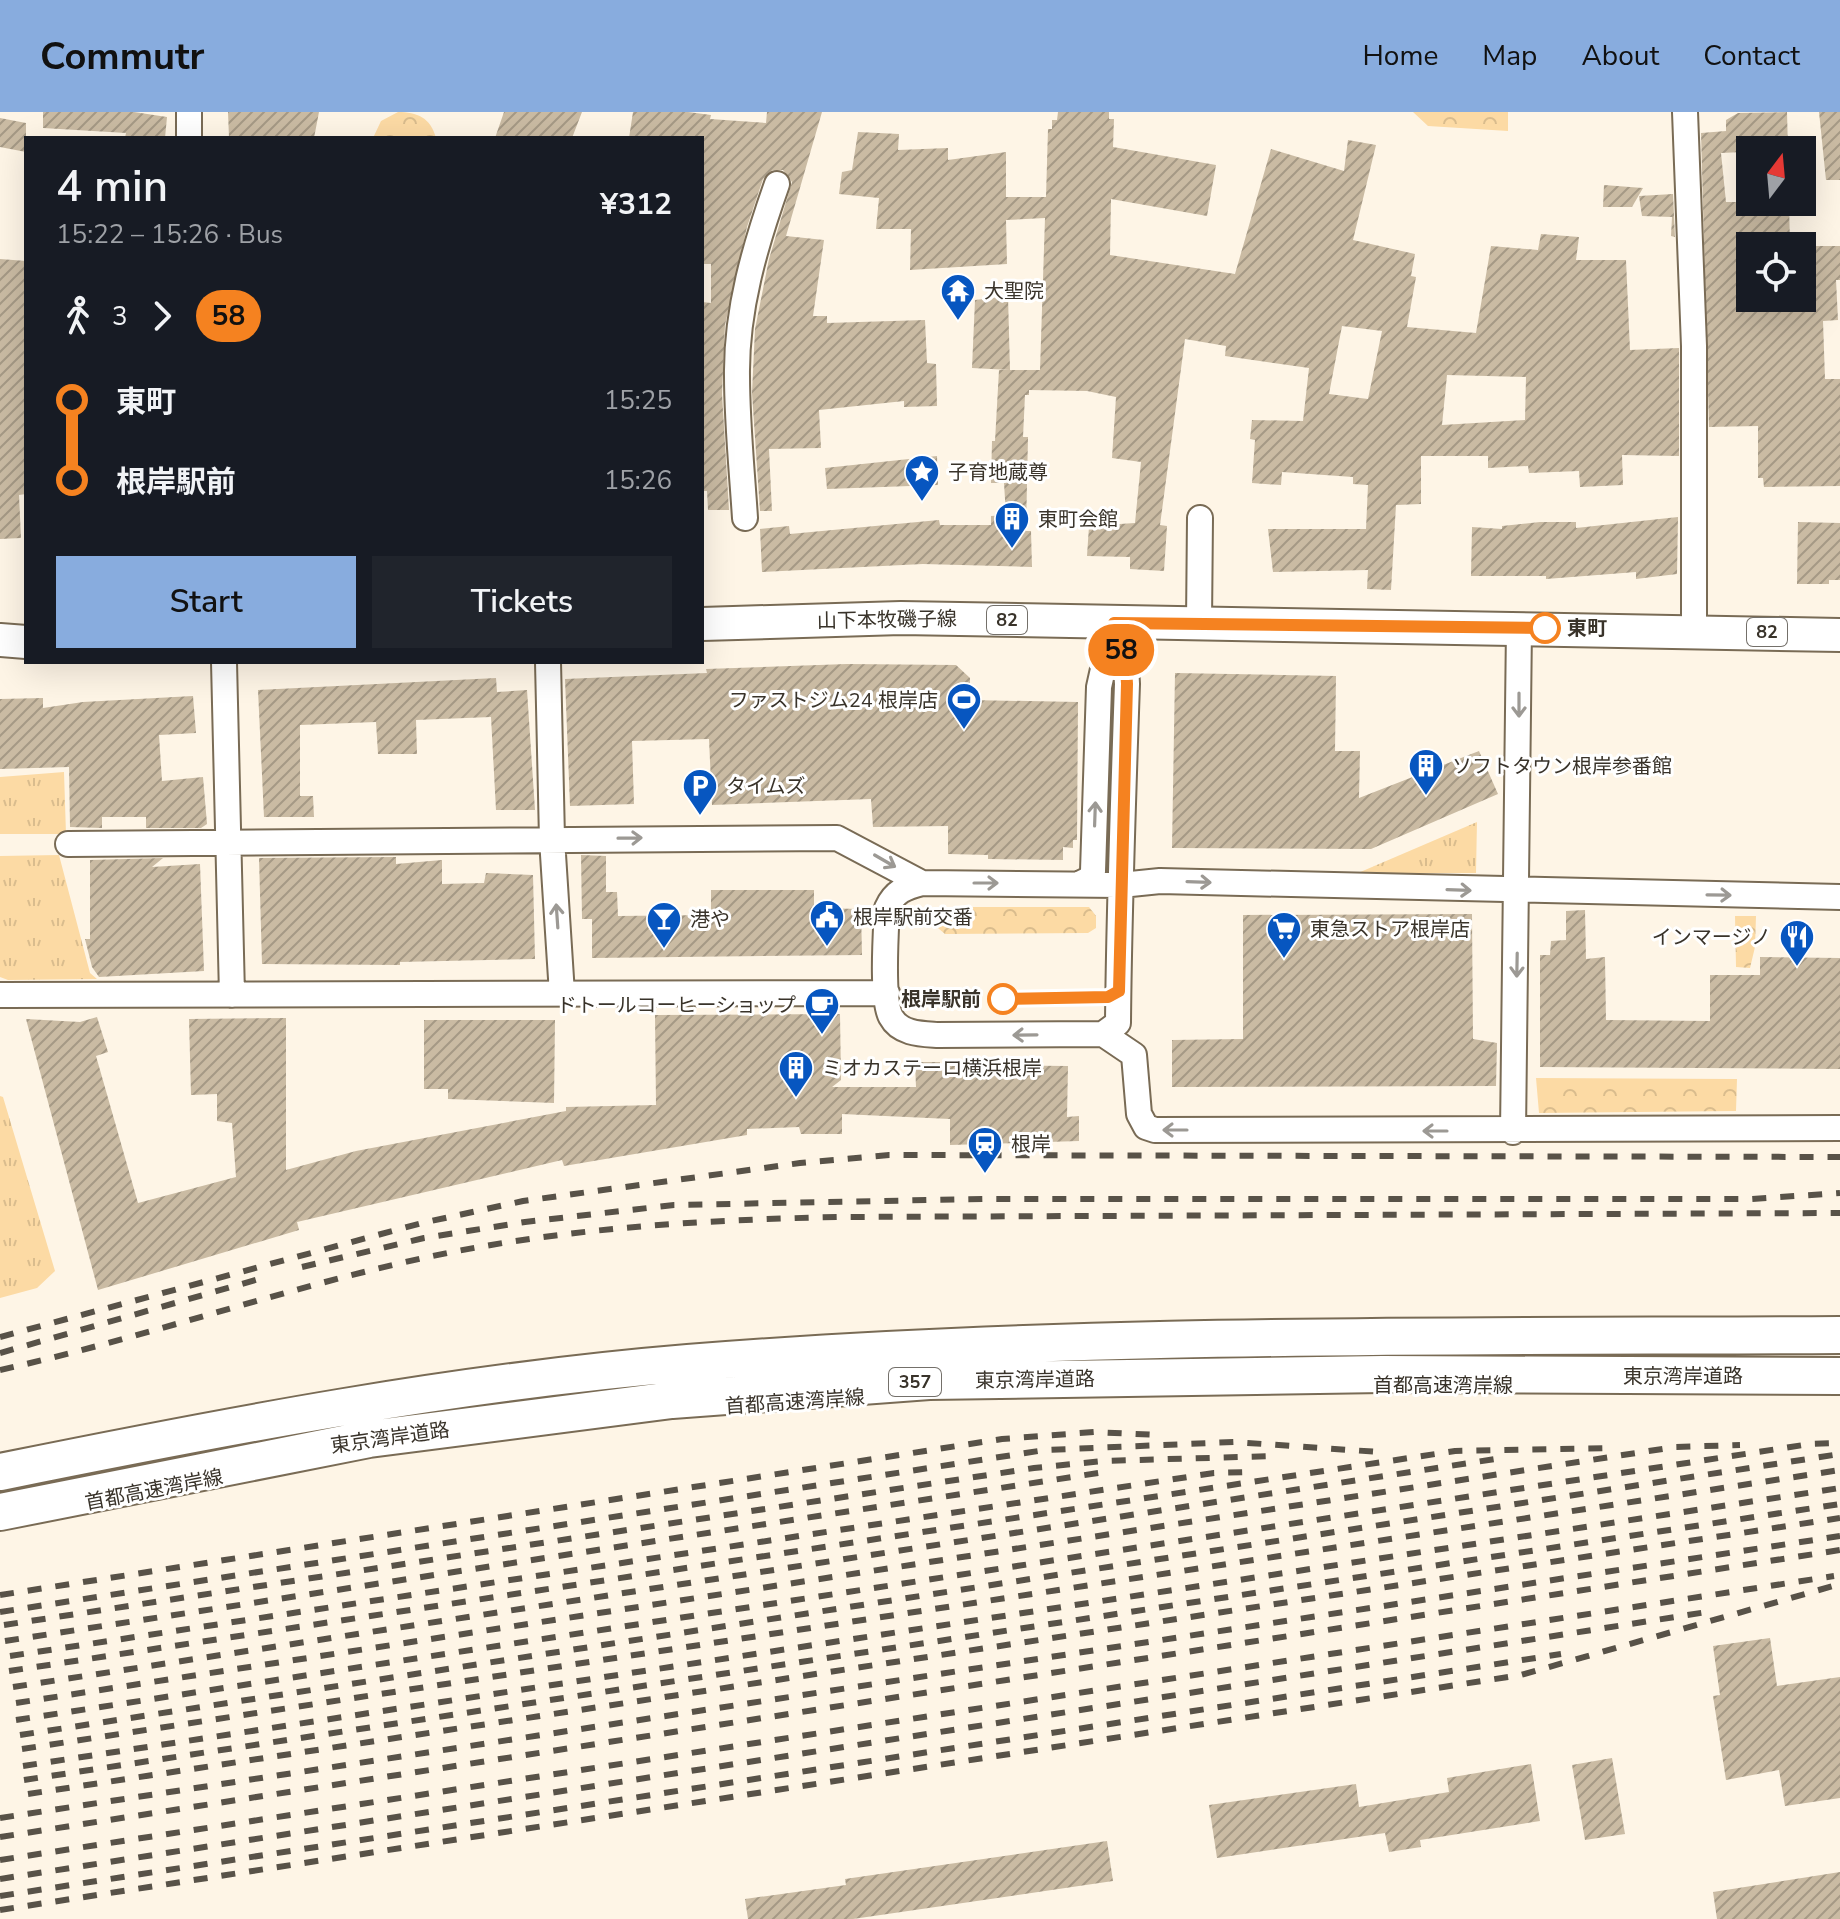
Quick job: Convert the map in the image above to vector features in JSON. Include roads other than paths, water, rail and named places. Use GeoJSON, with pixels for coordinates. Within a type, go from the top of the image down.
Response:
{"type":"FeatureCollection","features":[{"type":"Feature","properties":{"kind":"highway"},"geometry":{"type":"LineString","coordinates":[[0,1472],[237,1424],[477,1388],[685,1364],[928,1348],[1161,1338],[1840,1335]]}},
{"type":"Feature","properties":{"kind":"highway","name":"東京湾岸道路"},"geometry":{"type":"LineString","coordinates":[[0,1480],[284,1425],[653,1376],[839,1361],[1067,1349],[1251,1345],[1840,1344]]}},
{"type":"Feature","properties":{"kind":"highway","name":"東京湾岸道路"},"geometry":{"type":"LineString","coordinates":[[0,1512],[369,1439],[672,1400],[929,1381],[1383,1374],[1840,1376]]}},
{"type":"Feature","properties":{"kind":"highway","name":"首都高速湾岸線"},"geometry":{"type":"LineString","coordinates":[[0,1523],[304,1461],[494,1433],[710,1408],[929,1393],[1294,1383],[1840,1386]]}},
{"type":"Feature","properties":{"kind":"main road","name":"山下本牧磯子線"},"geometry":{"type":"LineString","coordinates":[[704,624],[901,618],[1840,635]]}},
{"type":"Feature","properties":{"kind":"main road"},"geometry":{"type":"LineString","coordinates":[[0,640],[24,642]]}},
{"type":"Feature","properties":{"kind":"street"},"geometry":{"type":"LineString","coordinates":[[189,112],[189,136]]}},
{"type":"Feature","properties":{"kind":"street"},"geometry":{"type":"LineString","coordinates":[[1685,112],[1694,346],[1694,630]]}},
{"type":"Feature","properties":{"kind":"street"},"geometry":{"type":"LineString","coordinates":[[745,518],[737,375],[739,338],[745,293],[777,184]]}},
{"type":"Feature","properties":{"kind":"street"},"geometry":{"type":"LineString","coordinates":[[1199,622],[1200,518]]}},
{"type":"Feature","properties":{"kind":"street"},"geometry":{"type":"LineString","coordinates":[[1079,884],[1091,878],[1093,871],[1099,687],[1114,623]]}},
{"type":"Feature","properties":{"kind":"street"},"geometry":{"type":"LineString","coordinates":[[1103,1034],[1118,1023],[1127,684],[1126,666],[1114,623]]}},
{"type":"Feature","properties":{"kind":"street"},"geometry":{"type":"LineString","coordinates":[[1513,1132],[1519,627]]}},
{"type":"Feature","properties":{"kind":"street"},"geometry":{"type":"LineString","coordinates":[[224,664],[232,995]]}},
{"type":"Feature","properties":{"kind":"street"},"geometry":{"type":"LineString","coordinates":[[548,664],[552,839],[562,994]]}},
{"type":"Feature","properties":{"kind":"street"},"geometry":{"type":"LineString","coordinates":[[68,844],[837,838],[922,883]]}},
{"type":"Feature","properties":{"kind":"street"},"geometry":{"type":"LineString","coordinates":[[1840,897],[1518,892],[1160,881],[1121,885],[922,883],[906,886],[892,897],[887,908],[887,993],[891,1017],[915,1033],[1103,1034],[1134,1055],[1139,1114],[1146,1127],[1155,1130],[1513,1132],[1840,1128]]}},
{"type":"Feature","properties":{"kind":"street"},"geometry":{"type":"LineString","coordinates":[[0,995],[887,993]]}},
{"type":"Feature","properties":{"kind":"railway"},"geometry":{"type":"LineString","coordinates":[[0,1337],[422,1223],[523,1201],[800,1163],[889,1155],[1840,1157]]}},
{"type":"Feature","properties":{"kind":"railway"},"geometry":{"type":"LineString","coordinates":[[302,1267],[424,1238],[525,1222],[674,1205],[983,1199],[1751,1199],[1840,1193]]}},
{"type":"Feature","properties":{"kind":"railway"},"geometry":{"type":"LineString","coordinates":[[0,1370],[374,1269],[479,1247],[632,1227],[838,1217],[1840,1213]]}},
{"type":"Feature","properties":{"kind":"railway"},"geometry":{"type":"LineString","coordinates":[[0,1353],[259,1279]]}},
{"type":"Feature","properties":{"kind":"railway"},"geometry":{"type":"LineString","coordinates":[[0,1595],[1002,1439],[1094,1432],[1158,1435]]}},
{"type":"Feature","properties":{"kind":"railway"},"geometry":{"type":"LineString","coordinates":[[0,1612],[1045,1450],[1234,1442],[1379,1452]]}},
{"type":"Feature","properties":{"kind":"railway"},"geometry":{"type":"LineString","coordinates":[[16,1720],[1810,1444],[1840,1443]]}},
{"type":"Feature","properties":{"kind":"railway"},"geometry":{"type":"LineString","coordinates":[[16,1703],[1675,1447],[1740,1445]]}},
{"type":"Feature","properties":{"kind":"railway"},"geometry":{"type":"LineString","coordinates":[[9,1671],[1455,1451],[1613,1448]]}},
{"type":"Feature","properties":{"kind":"railway"},"geometry":{"type":"LineString","coordinates":[[20,1735],[1840,1454]]}},
{"type":"Feature","properties":{"kind":"railway"},"geometry":{"type":"LineString","coordinates":[[4,1625],[1034,1468],[1103,1461],[1275,1456]]}},
{"type":"Feature","properties":{"kind":"railway"},"geometry":{"type":"LineString","coordinates":[[13,1687],[1495,1459]]}},
{"type":"Feature","properties":{"kind":"railway"},"geometry":{"type":"LineString","coordinates":[[22,1749],[1840,1470]]}},
{"type":"Feature","properties":{"kind":"railway"},"geometry":{"type":"LineString","coordinates":[[5,1641],[1111,1471]]}},
{"type":"Feature","properties":{"kind":"railway"},"geometry":{"type":"LineString","coordinates":[[10,1656],[1214,1473],[1248,1472]]}},
{"type":"Feature","properties":{"kind":"railway"},"geometry":{"type":"LineString","coordinates":[[23,1766],[1840,1488]]}},
{"type":"Feature","properties":{"kind":"railway"},"geometry":{"type":"LineString","coordinates":[[24,1780],[1840,1504]]}},
{"type":"Feature","properties":{"kind":"railway"},"geometry":{"type":"LineString","coordinates":[[28,1794],[1840,1518]]}},
{"type":"Feature","properties":{"kind":"railway"},"geometry":{"type":"LineString","coordinates":[[0,1818],[1840,1536]]}},
{"type":"Feature","properties":{"kind":"railway"},"geometry":{"type":"LineString","coordinates":[[0,1837],[1840,1550]]}},
{"type":"Feature","properties":{"kind":"railway"},"geometry":{"type":"LineString","coordinates":[[0,1860],[1834,1576]]}},
{"type":"Feature","properties":{"kind":"railway"},"geometry":{"type":"LineString","coordinates":[[0,1910],[1521,1675],[1840,1584]]}},
{"type":"Feature","properties":{"kind":"railway"},"geometry":{"type":"LineString","coordinates":[[0,1879],[1707,1612]]}},
{"type":"Feature","properties":{"kind":"railway"},"geometry":{"type":"LineString","coordinates":[[0,1896],[1561,1654]]}},
{"type":"Feature","properties":{"kind":"place","name":"大聖院"},"geometry":{"type":"Point","coordinates":[958,322]}},
{"type":"Feature","properties":{"kind":"place","name":"子育地蔵尊"},"geometry":{"type":"Point","coordinates":[922,503]}},
{"type":"Feature","properties":{"kind":"place","name":"東町会館"},"geometry":{"type":"Point","coordinates":[1012,550]}},
{"type":"Feature","properties":{"kind":"place","name":"東町"},"geometry":{"type":"Point","coordinates":[1545,628]}},
{"type":"Feature","properties":{"kind":"place","name":"ファストジム24 根岸店"},"geometry":{"type":"Point","coordinates":[964,731]}},
{"type":"Feature","properties":{"kind":"place","name":"ソフトタウン根岸参番館"},"geometry":{"type":"Point","coordinates":[1426,797]}},
{"type":"Feature","properties":{"kind":"place","name":"タイムズ"},"geometry":{"type":"Point","coordinates":[700,817]}},
{"type":"Feature","properties":{"kind":"place","name":"根岸駅前交番"},"geometry":{"type":"Point","coordinates":[827,948]}},
{"type":"Feature","properties":{"kind":"place","name":"港や"},"geometry":{"type":"Point","coordinates":[664,950]}},
{"type":"Feature","properties":{"kind":"place","name":"東急ストア根岸店"},"geometry":{"type":"Point","coordinates":[1284,960]}},
{"type":"Feature","properties":{"kind":"place","name":"インマージノ"},"geometry":{"type":"Point","coordinates":[1797,968]}},
{"type":"Feature","properties":{"kind":"place","name":"根岸駅前"},"geometry":{"type":"Point","coordinates":[1003,999]}},
{"type":"Feature","properties":{"kind":"place","name":"ドトールコーヒーショップ"},"geometry":{"type":"Point","coordinates":[822,1036]}},
{"type":"Feature","properties":{"kind":"place","name":"ミオカステーロ横浜根岸"},"geometry":{"type":"Point","coordinates":[796,1099]}},
{"type":"Feature","properties":{"kind":"place","name":"根岸"},"geometry":{"type":"Point","coordinates":[985,1175]}}]}
